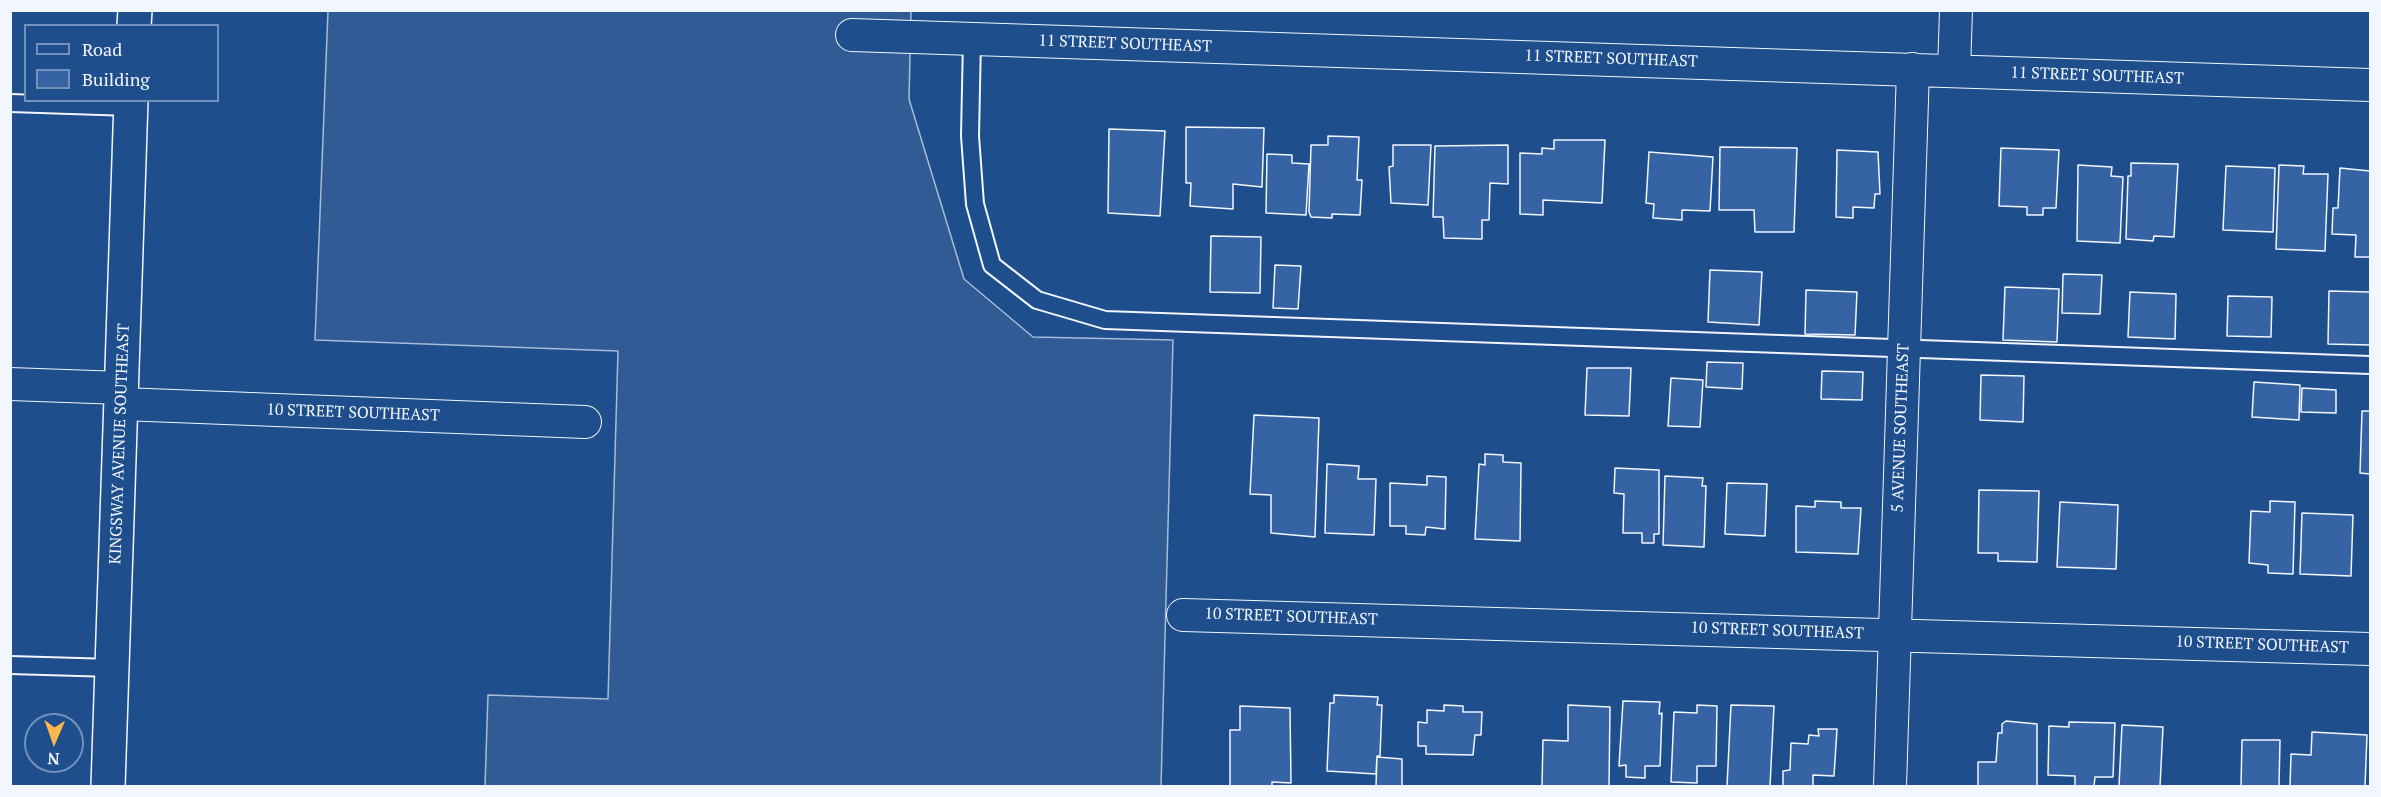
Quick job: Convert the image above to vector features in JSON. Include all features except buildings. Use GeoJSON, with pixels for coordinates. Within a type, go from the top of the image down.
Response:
{"type":"FeatureCollection","features":[{"type":"Feature","properties":{"kind":"main road","name":"KINGSWAY AVENUE SOUTHEAST"},"geometry":{"type":"LineString","coordinates":[[108,786],[131,104]]}},
{"type":"Feature","properties":{"kind":"street"},"geometry":{"type":"LineString","coordinates":[[1954,71],[1956,10]]}},
{"type":"Feature","properties":{"kind":"street","name":"11 STREET SOUTHEAST"},"geometry":{"type":"LineString","coordinates":[[852,35],[2370,85]]}},
{"type":"Feature","properties":{"kind":"street","name":"5 AVENUE SOUTHEAST"},"geometry":{"type":"LineString","coordinates":[[1890,786],[1912,69]]}},
{"type":"Feature","properties":{"kind":"street","name":"10 STREET SOUTHEAST"},"geometry":{"type":"LineString","coordinates":[[10,384],[122,396],[585,422]]}},
{"type":"Feature","properties":{"kind":"street","name":"10 STREET SOUTHEAST"},"geometry":{"type":"LineString","coordinates":[[1183,615],[2370,649]]}},
{"type":"Feature","properties":{"kind":"lane"},"geometry":{"type":"LineString","coordinates":[[972,39],[970,136],[975,204],[992,265],[1037,300],[1105,320],[2370,365]]}},
{"type":"Feature","properties":{"kind":"lane"},"geometry":{"type":"LineString","coordinates":[[10,103],[131,104]]}},
{"type":"Feature","properties":{"kind":"lane"},"geometry":{"type":"LineString","coordinates":[[10,664],[113,668]]}},
{"type":"Feature","properties":{"kind":"shaded area"},"geometry":{"type":"Polygon","coordinates":[[[328,11],[911,11],[909,99],[964,279],[1033,337],[1173,340],[1161,786],[485,786],[488,695],[608,699],[618,351],[315,340],[328,11]]]}}]}
